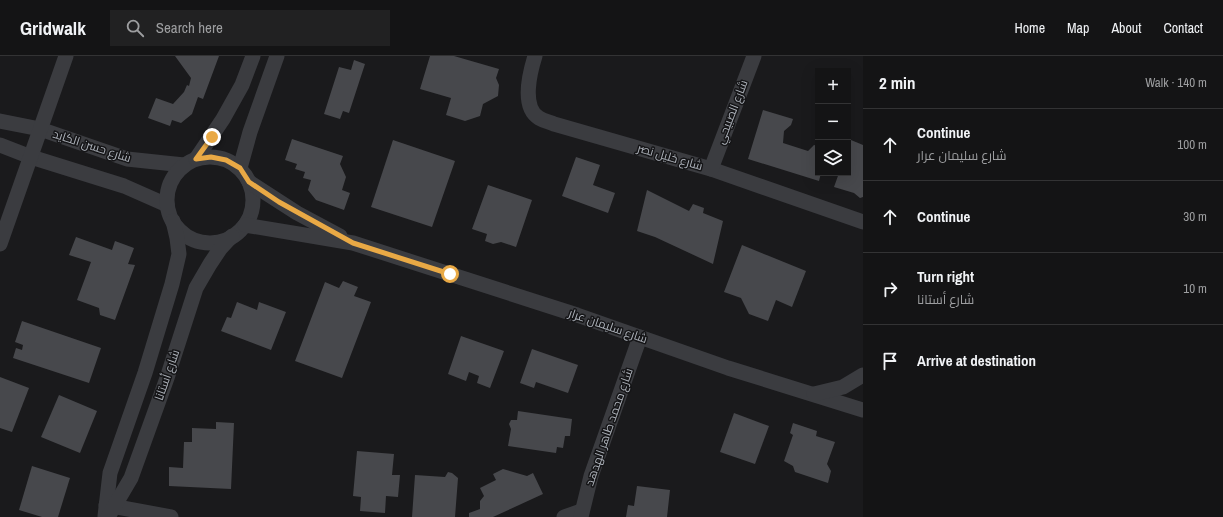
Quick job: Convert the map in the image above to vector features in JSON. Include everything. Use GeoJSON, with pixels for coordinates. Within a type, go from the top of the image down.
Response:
{"type":"FeatureCollection","features":[{"type":"Feature","properties":{"kind":"street"},"geometry":{"type":"LineString","coordinates":[[0,244],[66,56]]}},
{"type":"Feature","properties":{"kind":"street"},"geometry":{"type":"LineString","coordinates":[[190,162],[211,157],[226,160],[240,168],[249,182],[253,197],[251,211],[245,224],[232,236],[216,242],[199,241],[184,234],[172,221],[167,205],[168,190],[174,176],[190,162],[212,137],[242,85],[253,56]]}},
{"type":"Feature","properties":{"kind":"street"},"geometry":{"type":"LineString","coordinates":[[240,168],[250,132],[277,56]]}},
{"type":"Feature","properties":{"kind":"street","name":"شارع خليل نصر"},"geometry":{"type":"LineString","coordinates":[[535,56],[529,73],[528,91],[531,109],[538,118],[554,124],[711,169],[863,222]]}},
{"type":"Feature","properties":{"kind":"street","name":"شارع الصبيحي"},"geometry":{"type":"LineString","coordinates":[[711,169],[754,56]]}},
{"type":"Feature","properties":{"kind":"street","name":"شارع حسن الكايد"},"geometry":{"type":"LineString","coordinates":[[0,121],[40,129],[127,159],[190,162]]}},
{"type":"Feature","properties":{"kind":"street"},"geometry":{"type":"LineString","coordinates":[[0,145],[31,157],[124,186],[167,205]]}},
{"type":"Feature","properties":{"kind":"street","name":"شارع سليمان عرار"},"geometry":{"type":"LineString","coordinates":[[249,182],[297,213],[353,243]]}},
{"type":"Feature","properties":{"kind":"street","name":"شارع أستانا"},"geometry":{"type":"LineString","coordinates":[[108,512],[110,473],[145,373],[172,284],[179,254],[177,238],[172,221]]}},
{"type":"Feature","properties":{"kind":"street","name":"شارع سليمان عرار"},"geometry":{"type":"LineString","coordinates":[[245,224],[353,243],[569,313],[728,368],[863,410]]}},
{"type":"Feature","properties":{"kind":"street","name":"شارع أستانا"},"geometry":{"type":"LineString","coordinates":[[108,512],[131,478],[167,378],[196,288],[220,249],[232,236]]}},
{"type":"Feature","properties":{"kind":"street","name":"شارع محمد طاهر الهدهد"},"geometry":{"type":"LineString","coordinates":[[581,514],[591,476],[640,337]]}},
{"type":"Feature","properties":{"kind":"street"},"geometry":{"type":"LineString","coordinates":[[814,394],[843,387],[863,375]]}},
{"type":"Feature","properties":{"kind":"street"},"geometry":{"type":"LineString","coordinates":[[108,512],[171,517]]}},
{"type":"Feature","properties":{"kind":"street"},"geometry":{"type":"LineString","coordinates":[[564,517],[581,514]]}},
{"type":"Feature","properties":{"kind":"building"},"geometry":{"type":"Polygon","coordinates":[[[175,56],[219,56],[203,99],[198,97],[192,114],[181,123],[172,120],[170,126],[148,118],[156,98],[173,104],[184,92],[187,85],[189,86],[191,78],[175,56]]]}},
{"type":"Feature","properties":{"kind":"building"},"geometry":{"type":"Polygon","coordinates":[[[430,56],[454,56],[499,69],[496,78],[499,85],[498,96],[483,104],[480,116],[465,121],[446,115],[451,98],[420,89],[430,56]]]}},
{"type":"Feature","properties":{"kind":"building"},"geometry":{"type":"Polygon","coordinates":[[[354,60],[365,64],[349,113],[343,111],[340,119],[324,114],[339,67],[351,70],[354,60]]]}},
{"type":"Feature","properties":{"kind":"building"},"geometry":{"type":"Polygon","coordinates":[[[763,110],[793,119],[791,125],[784,131],[783,143],[808,151],[815,145],[815,176],[820,176],[819,181],[748,159],[763,110]]]}},
{"type":"Feature","properties":{"kind":"building"},"geometry":{"type":"Polygon","coordinates":[[[292,139],[343,156],[340,164],[346,177],[342,190],[350,193],[344,210],[316,200],[308,190],[311,180],[303,178],[305,172],[295,169],[297,164],[285,160],[292,139]]]}},
{"type":"Feature","properties":{"kind":"building"},"geometry":{"type":"Polygon","coordinates":[[[393,140],[455,161],[432,227],[371,207],[393,140]]]}},
{"type":"Feature","properties":{"kind":"building"},"geometry":{"type":"Polygon","coordinates":[[[851,140],[863,145],[863,197],[860,198],[854,193],[834,187],[838,176],[851,176],[851,140]]]}},
{"type":"Feature","properties":{"kind":"building"},"geometry":{"type":"Polygon","coordinates":[[[576,157],[600,165],[593,185],[615,193],[608,213],[562,196],[576,157]]]}},
{"type":"Feature","properties":{"kind":"building"},"geometry":{"type":"Polygon","coordinates":[[[488,185],[532,200],[516,247],[501,242],[493,244],[485,241],[487,234],[472,229],[488,185]]]}},
{"type":"Feature","properties":{"kind":"building"},"geometry":{"type":"Polygon","coordinates":[[[647,190],[689,211],[693,204],[704,208],[703,213],[723,221],[713,264],[655,237],[637,231],[647,190]]]}},
{"type":"Feature","properties":{"kind":"building"},"geometry":{"type":"Polygon","coordinates":[[[76,237],[112,250],[115,241],[134,248],[128,264],[135,265],[115,320],[100,315],[99,308],[77,300],[91,262],[69,255],[76,237]]]}},
{"type":"Feature","properties":{"kind":"building"},"geometry":{"type":"Polygon","coordinates":[[[742,245],[806,271],[792,307],[776,300],[768,321],[749,314],[741,298],[724,292],[742,245]]]}},
{"type":"Feature","properties":{"kind":"building"},"geometry":{"type":"Polygon","coordinates":[[[343,281],[358,287],[354,296],[371,302],[342,378],[295,361],[325,282],[339,288],[343,281]]]}},
{"type":"Feature","properties":{"kind":"building"},"geometry":{"type":"Polygon","coordinates":[[[237,302],[257,310],[259,302],[286,312],[271,350],[221,331],[227,317],[231,318],[237,302]]]}},
{"type":"Feature","properties":{"kind":"building"},"geometry":{"type":"Polygon","coordinates":[[[22,321],[101,348],[89,383],[13,358],[16,348],[22,350],[23,345],[15,342],[22,321]]]}},
{"type":"Feature","properties":{"kind":"building"},"geometry":{"type":"Polygon","coordinates":[[[461,336],[504,351],[490,388],[477,383],[479,376],[469,372],[466,381],[448,374],[461,336]]]}},
{"type":"Feature","properties":{"kind":"building"},"geometry":{"type":"Polygon","coordinates":[[[532,349],[578,365],[568,393],[536,382],[534,388],[520,383],[532,349]]]}},
{"type":"Feature","properties":{"kind":"building"},"geometry":{"type":"Polygon","coordinates":[[[0,377],[29,388],[12,432],[0,428],[0,377]]]}},
{"type":"Feature","properties":{"kind":"building"},"geometry":{"type":"Polygon","coordinates":[[[59,395],[97,411],[80,453],[41,437],[59,395]]]}},
{"type":"Feature","properties":{"kind":"building"},"geometry":{"type":"Polygon","coordinates":[[[518,411],[572,419],[570,436],[565,436],[563,448],[557,447],[556,453],[508,446],[511,429],[509,424],[511,420],[517,420],[518,411]]]}},
{"type":"Feature","properties":{"kind":"building"},"geometry":{"type":"Polygon","coordinates":[[[734,413],[769,426],[755,464],[720,452],[734,413]]]}},
{"type":"Feature","properties":{"kind":"building"},"geometry":{"type":"Polygon","coordinates":[[[216,422],[234,423],[231,489],[169,486],[169,467],[183,468],[184,442],[192,442],[192,428],[216,429],[216,422]]]}},
{"type":"Feature","properties":{"kind":"building"},"geometry":{"type":"Polygon","coordinates":[[[793,423],[817,431],[816,436],[835,442],[827,464],[831,471],[828,483],[795,472],[793,466],[784,461],[793,435],[790,433],[793,423]]]}},
{"type":"Feature","properties":{"kind":"building"},"geometry":{"type":"Polygon","coordinates":[[[357,451],[394,454],[392,475],[400,475],[398,497],[386,496],[385,513],[360,511],[361,497],[353,496],[357,451]]]}},
{"type":"Feature","properties":{"kind":"building"},"geometry":{"type":"Polygon","coordinates":[[[32,466],[70,478],[58,517],[42,517],[19,510],[32,466]]]}},
{"type":"Feature","properties":{"kind":"building"},"geometry":{"type":"Polygon","coordinates":[[[503,469],[527,476],[533,473],[543,494],[493,517],[469,517],[469,513],[480,509],[480,501],[484,496],[480,488],[496,480],[493,474],[503,469]]]}},
{"type":"Feature","properties":{"kind":"building"},"geometry":{"type":"Polygon","coordinates":[[[448,472],[452,473],[458,478],[455,517],[412,517],[415,475],[445,477],[448,472]]]}},
{"type":"Feature","properties":{"kind":"building"},"geometry":{"type":"Polygon","coordinates":[[[637,486],[670,490],[667,517],[626,517],[628,505],[634,506],[637,486]]]}},
{"type":"Feature","properties":{"kind":"route"},"geometry":{"type":"LineString","coordinates":[[212,137],[196,159],[211,157],[226,160],[240,168],[249,182],[279,202],[353,243],[450,274]]}}]}
